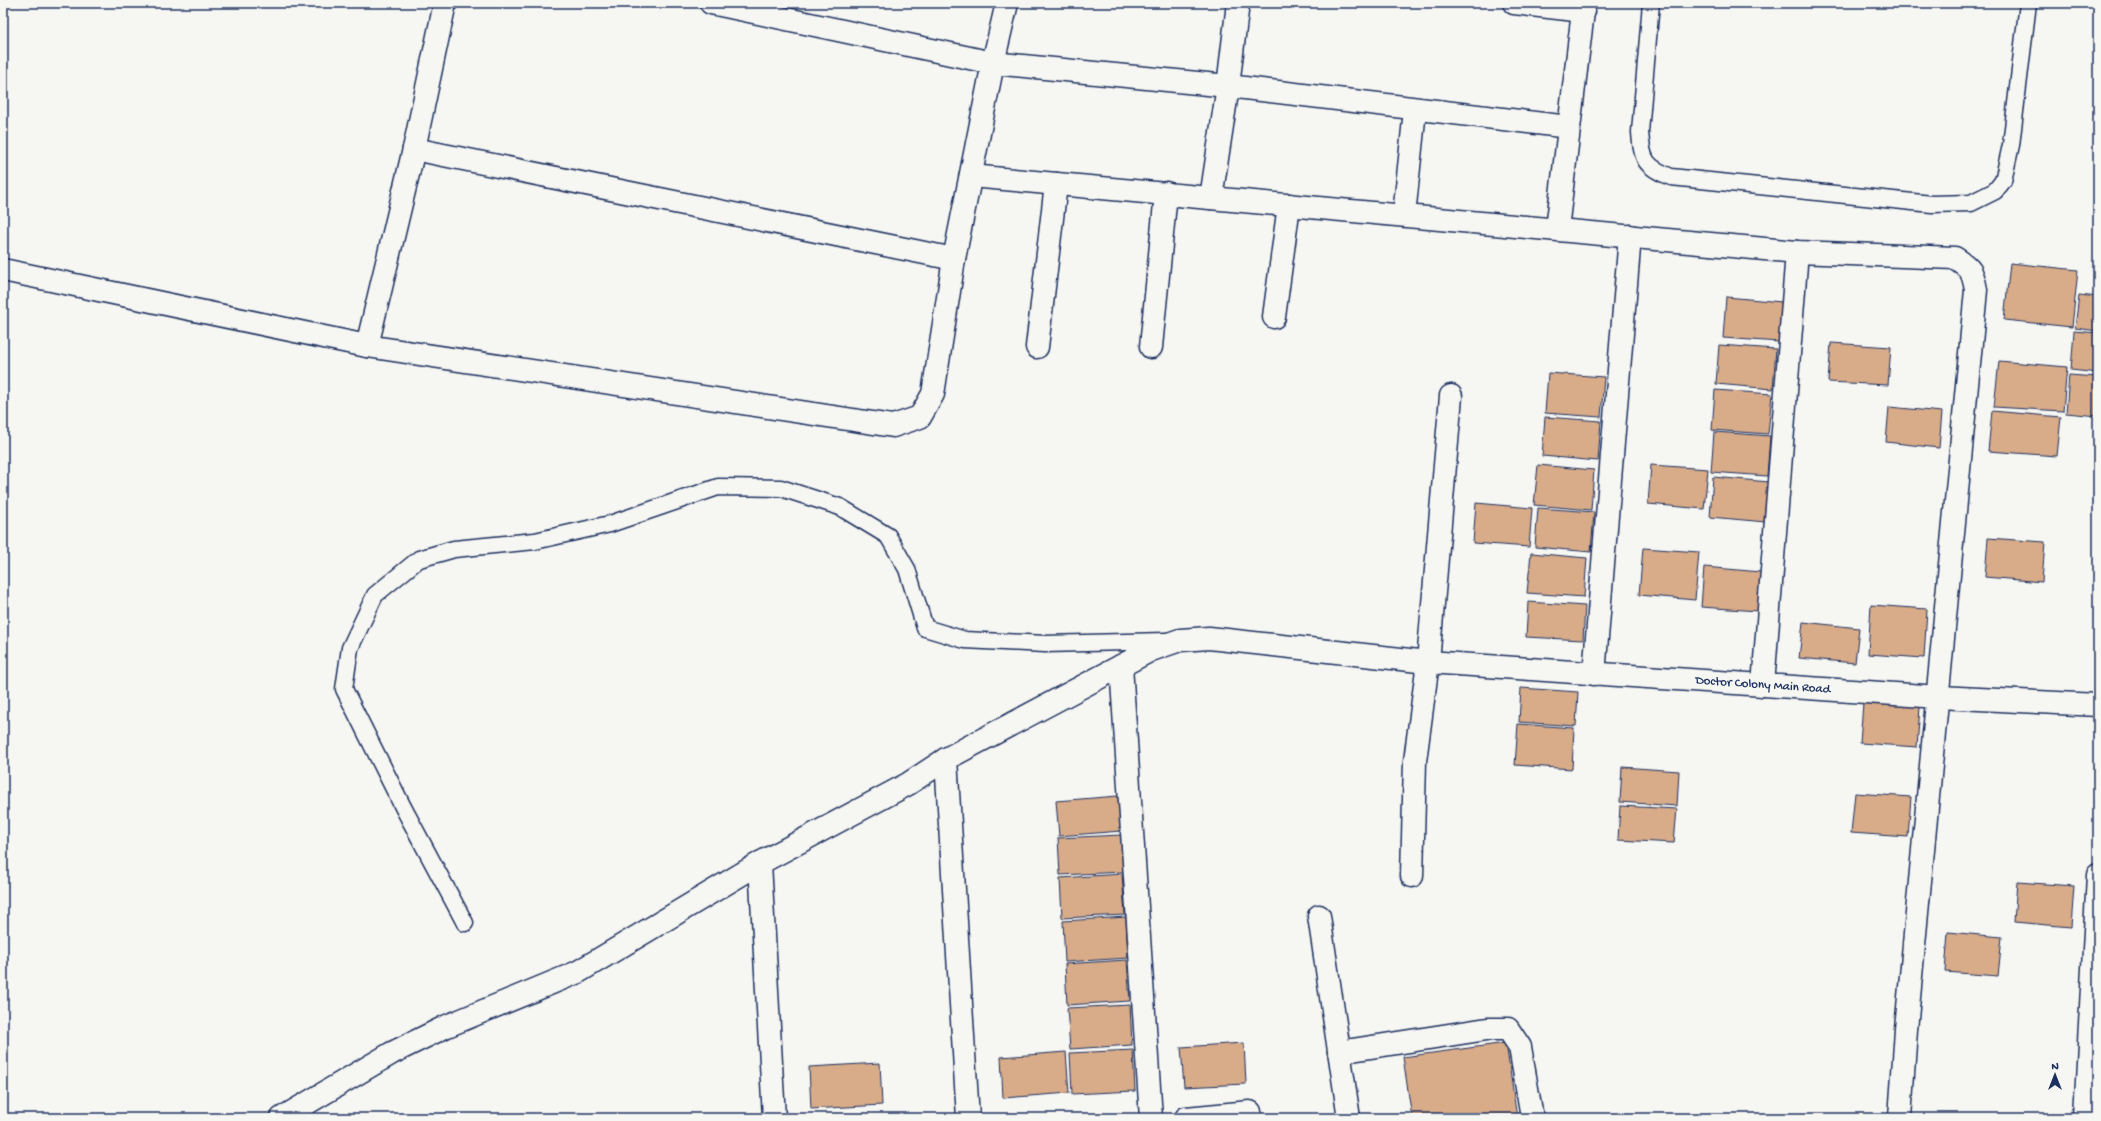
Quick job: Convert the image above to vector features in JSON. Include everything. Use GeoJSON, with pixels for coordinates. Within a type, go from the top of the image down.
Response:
{"type":"FeatureCollection","features":[{"type":"Feature","properties":{"kind":"street"},"geometry":{"type":"LineString","coordinates":[[367,346],[414,149],[445,3]]}},
{"type":"Feature","properties":{"kind":"street"},"geometry":{"type":"LineString","coordinates":[[711,3],[993,63],[1228,86],[1415,110],[1569,127]]}},
{"type":"Feature","properties":{"kind":"street"},"geometry":{"type":"LineString","coordinates":[[3,270],[367,346],[893,426],[920,417],[932,394],[954,259],[993,63],[1007,3]]}},
{"type":"Feature","properties":{"kind":"street"},"geometry":{"type":"LineString","coordinates":[[1211,198],[1228,86],[1238,3]]}},
{"type":"Feature","properties":{"kind":"street"},"geometry":{"type":"LineString","coordinates":[[1514,3],[1584,7],[1557,230]]}},
{"type":"Feature","properties":{"kind":"street"},"geometry":{"type":"LineString","coordinates":[[1404,216],[1415,110]]}},
{"type":"Feature","properties":{"kind":"street"},"geometry":{"type":"LineString","coordinates":[[414,149],[954,259]]}},
{"type":"Feature","properties":{"kind":"street"},"geometry":{"type":"LineString","coordinates":[[971,176],[1797,252],[1955,258],[1969,267],[1974,276],[1976,290],[1939,697],[1906,1029],[1900,1118]]}},
{"type":"Feature","properties":{"kind":"street"},"geometry":{"type":"LineString","coordinates":[[1037,347],[1056,184]]}},
{"type":"Feature","properties":{"kind":"street"},"geometry":{"type":"LineString","coordinates":[[1151,347],[1166,193]]}},
{"type":"Feature","properties":{"kind":"street"},"geometry":{"type":"LineString","coordinates":[[1274,317],[1289,205]]}},
{"type":"Feature","properties":{"kind":"street"},"geometry":{"type":"LineString","coordinates":[[1594,674],[1630,236]]}},
{"type":"Feature","properties":{"kind":"street"},"geometry":{"type":"LineString","coordinates":[[1763,684],[1797,252]]}},
{"type":"Feature","properties":{"kind":"street"},"geometry":{"type":"LineString","coordinates":[[1412,876],[1415,761],[1428,662],[1451,396]]}},
{"type":"Feature","properties":{"kind":"street","name":"Doctor Colony Main Road"},"geometry":{"type":"LineString","coordinates":[[282,1118],[392,1054],[447,1026],[578,972],[760,863],[908,784],[946,759],[1151,650],[1180,640],[1209,638],[1428,662],[1594,674],[1763,684],[1939,697],[2098,705]]}},
{"type":"Feature","properties":{"kind":"street"},"geometry":{"type":"LineString","coordinates":[[1121,666],[1151,1118]]}},
{"type":"Feature","properties":{"kind":"street"},"geometry":{"type":"LineString","coordinates":[[946,759],[968,1118]]}},
{"type":"Feature","properties":{"kind":"street"},"geometry":{"type":"LineString","coordinates":[[760,863],[774,1118]]}},
{"type":"Feature","properties":{"kind":"street"},"geometry":{"type":"LineString","coordinates":[[2085,1118],[2098,875]]}},
{"type":"Feature","properties":{"kind":"street"},"geometry":{"type":"LineString","coordinates":[[1319,916],[1349,1118]]}},
{"type":"Feature","properties":{"kind":"street"},"geometry":{"type":"LineString","coordinates":[[1339,1052],[1486,1029],[1508,1029],[1520,1046],[1532,1118]]}},
{"type":"Feature","properties":{"kind":"street"},"geometry":{"type":"LineString","coordinates":[[1186,1118],[1250,1112]]}},
{"type":"Feature","properties":{"kind":"lane"},"geometry":{"type":"LineString","coordinates":[[1652,3],[1640,132],[1641,148],[1644,160],[1654,171],[1671,177],[1932,204],[1971,203],[1995,191],[2003,181],[2011,144],[2028,3]]}},
{"type":"Feature","properties":{"kind":"lane"},"geometry":{"type":"LineString","coordinates":[[465,923],[403,807],[344,689],[350,648],[375,595],[419,559],[454,549],[536,541],[610,524],[718,487],[781,488],[840,507],[888,536],[907,569],[925,628],[965,640],[1045,644],[1180,640]]}},
{"type":"Feature","properties":{"kind":"building"},"geometry":{"type":"Polygon","coordinates":[[[2010,263],[2078,270],[2072,327],[2004,320],[2010,263]]]}},
{"type":"Feature","properties":{"kind":"building"},"geometry":{"type":"Polygon","coordinates":[[[2079,295],[2098,297],[2098,331],[2075,328],[2079,295]]]}},
{"type":"Feature","properties":{"kind":"building"},"geometry":{"type":"Polygon","coordinates":[[[1726,297],[1782,302],[1779,342],[1723,338],[1726,297]]]}},
{"type":"Feature","properties":{"kind":"building"},"geometry":{"type":"Polygon","coordinates":[[[2074,331],[2098,333],[2098,373],[2071,370],[2074,331]]]}},
{"type":"Feature","properties":{"kind":"building"},"geometry":{"type":"Polygon","coordinates":[[[1831,343],[1891,347],[1888,385],[1828,382],[1831,343]]]}},
{"type":"Feature","properties":{"kind":"building"},"geometry":{"type":"Polygon","coordinates":[[[1719,345],[1776,349],[1773,389],[1716,384],[1719,345]]]}},
{"type":"Feature","properties":{"kind":"building"},"geometry":{"type":"Polygon","coordinates":[[[1999,361],[2067,367],[2063,411],[1994,407],[1999,361]]]}},
{"type":"Feature","properties":{"kind":"building"},"geometry":{"type":"Polygon","coordinates":[[[1548,373],[1604,377],[1601,417],[1545,413],[1548,373]]]}},
{"type":"Feature","properties":{"kind":"building"},"geometry":{"type":"Polygon","coordinates":[[[2069,375],[2098,377],[2098,416],[2066,413],[2069,375]]]}},
{"type":"Feature","properties":{"kind":"building"},"geometry":{"type":"Polygon","coordinates":[[[1715,390],[1772,394],[1768,434],[1712,430],[1715,390]]]}},
{"type":"Feature","properties":{"kind":"building"},"geometry":{"type":"Polygon","coordinates":[[[1889,407],[1942,412],[1939,448],[1886,442],[1889,407]]]}},
{"type":"Feature","properties":{"kind":"building"},"geometry":{"type":"Polygon","coordinates":[[[1992,411],[2061,417],[2057,456],[1988,451],[1992,411]]]}},
{"type":"Feature","properties":{"kind":"building"},"geometry":{"type":"Polygon","coordinates":[[[1545,417],[1601,421],[1598,461],[1542,456],[1545,417]]]}},
{"type":"Feature","properties":{"kind":"building"},"geometry":{"type":"Polygon","coordinates":[[[1714,432],[1770,436],[1767,476],[1711,472],[1714,432]]]}},
{"type":"Feature","properties":{"kind":"building"},"geometry":{"type":"Polygon","coordinates":[[[1538,465],[1594,470],[1591,510],[1534,505],[1538,465]]]}},
{"type":"Feature","properties":{"kind":"building"},"geometry":{"type":"Polygon","coordinates":[[[1651,465],[1708,469],[1704,509],[1648,504],[1651,465]]]}},
{"type":"Feature","properties":{"kind":"building"},"geometry":{"type":"Polygon","coordinates":[[[1713,477],[1769,482],[1766,522],[1710,517],[1713,477]]]}},
{"type":"Feature","properties":{"kind":"building"},"geometry":{"type":"Polygon","coordinates":[[[1476,503],[1532,508],[1529,547],[1473,543],[1476,503]]]}},
{"type":"Feature","properties":{"kind":"building"},"geometry":{"type":"Polygon","coordinates":[[[1538,508],[1594,512],[1591,552],[1535,547],[1538,508]]]}},
{"type":"Feature","properties":{"kind":"building"},"geometry":{"type":"Polygon","coordinates":[[[1988,538],[2045,542],[2042,582],[1985,577],[1988,538]]]}},
{"type":"Feature","properties":{"kind":"building"},"geometry":{"type":"Polygon","coordinates":[[[1643,548],[1699,552],[1695,600],[1639,595],[1643,548]]]}},
{"type":"Feature","properties":{"kind":"building"},"geometry":{"type":"Polygon","coordinates":[[[1531,553],[1587,558],[1584,597],[1527,593],[1531,553]]]}},
{"type":"Feature","properties":{"kind":"building"},"geometry":{"type":"Polygon","coordinates":[[[1704,567],[1761,572],[1758,611],[1701,607],[1704,567]]]}},
{"type":"Feature","properties":{"kind":"building"},"geometry":{"type":"Polygon","coordinates":[[[1528,602],[1585,606],[1583,640],[1526,637],[1528,602]]]}},
{"type":"Feature","properties":{"kind":"building"},"geometry":{"type":"Polygon","coordinates":[[[1871,605],[1927,609],[1924,658],[1868,654],[1871,605]]]}},
{"type":"Feature","properties":{"kind":"building"},"geometry":{"type":"Polygon","coordinates":[[[1803,622],[1859,628],[1855,663],[1799,658],[1803,622]]]}},
{"type":"Feature","properties":{"kind":"building"},"geometry":{"type":"Polygon","coordinates":[[[1521,688],[1578,692],[1576,726],[1519,722],[1521,688]]]}},
{"type":"Feature","properties":{"kind":"building"},"geometry":{"type":"Polygon","coordinates":[[[1863,703],[1920,707],[1917,747],[1860,743],[1863,703]]]}},
{"type":"Feature","properties":{"kind":"building"},"geometry":{"type":"Polygon","coordinates":[[[1518,724],[1574,728],[1572,769],[1515,765],[1518,724]]]}},
{"type":"Feature","properties":{"kind":"building"},"geometry":{"type":"Polygon","coordinates":[[[1622,767],[1679,771],[1677,806],[1620,802],[1622,767]]]}},
{"type":"Feature","properties":{"kind":"building"},"geometry":{"type":"Polygon","coordinates":[[[1855,793],[1911,797],[1908,837],[1851,833],[1855,793]]]}},
{"type":"Feature","properties":{"kind":"building"},"geometry":{"type":"Polygon","coordinates":[[[1118,796],[1121,831],[1059,836],[1056,801],[1118,796]]]}},
{"type":"Feature","properties":{"kind":"building"},"geometry":{"type":"Polygon","coordinates":[[[1620,806],[1677,809],[1674,843],[1618,840],[1620,806]]]}},
{"type":"Feature","properties":{"kind":"building"},"geometry":{"type":"Polygon","coordinates":[[[1121,835],[1123,872],[1060,875],[1058,838],[1121,835]]]}},
{"type":"Feature","properties":{"kind":"building"},"geometry":{"type":"Polygon","coordinates":[[[1122,874],[1125,915],[1062,918],[1060,878],[1122,874]]]}},
{"type":"Feature","properties":{"kind":"building"},"geometry":{"type":"Polygon","coordinates":[[[2017,882],[2074,886],[2071,927],[2014,922],[2017,882]]]}},
{"type":"Feature","properties":{"kind":"building"},"geometry":{"type":"Polygon","coordinates":[[[1126,917],[1128,958],[1065,962],[1063,921],[1126,917]]]}},
{"type":"Feature","properties":{"kind":"building"},"geometry":{"type":"Polygon","coordinates":[[[1948,932],[2002,937],[1998,976],[1945,972],[1948,932]]]}},
{"type":"Feature","properties":{"kind":"building"},"geometry":{"type":"Polygon","coordinates":[[[1127,960],[1130,1001],[1067,1005],[1065,964],[1127,960]]]}},
{"type":"Feature","properties":{"kind":"building"},"geometry":{"type":"Polygon","coordinates":[[[1130,1005],[1132,1045],[1070,1049],[1067,1008],[1130,1005]]]}},
{"type":"Feature","properties":{"kind":"building"},"geometry":{"type":"Polygon","coordinates":[[[1244,1043],[1246,1084],[1184,1087],[1181,1047],[1244,1043]]]}},
{"type":"Feature","properties":{"kind":"building"},"geometry":{"type":"Polygon","coordinates":[[[1506,1043],[1517,1118],[1412,1118],[1403,1057],[1506,1043]]]}},
{"type":"Feature","properties":{"kind":"building"},"geometry":{"type":"Polygon","coordinates":[[[1133,1050],[1135,1091],[1072,1094],[1070,1053],[1133,1050]]]}},
{"type":"Feature","properties":{"kind":"building"},"geometry":{"type":"Polygon","coordinates":[[[1066,1052],[1069,1093],[1003,1098],[1001,1057],[1066,1052]]]}},
{"type":"Feature","properties":{"kind":"building"},"geometry":{"type":"Polygon","coordinates":[[[880,1063],[882,1105],[811,1109],[809,1067],[880,1063]]]}}]}
